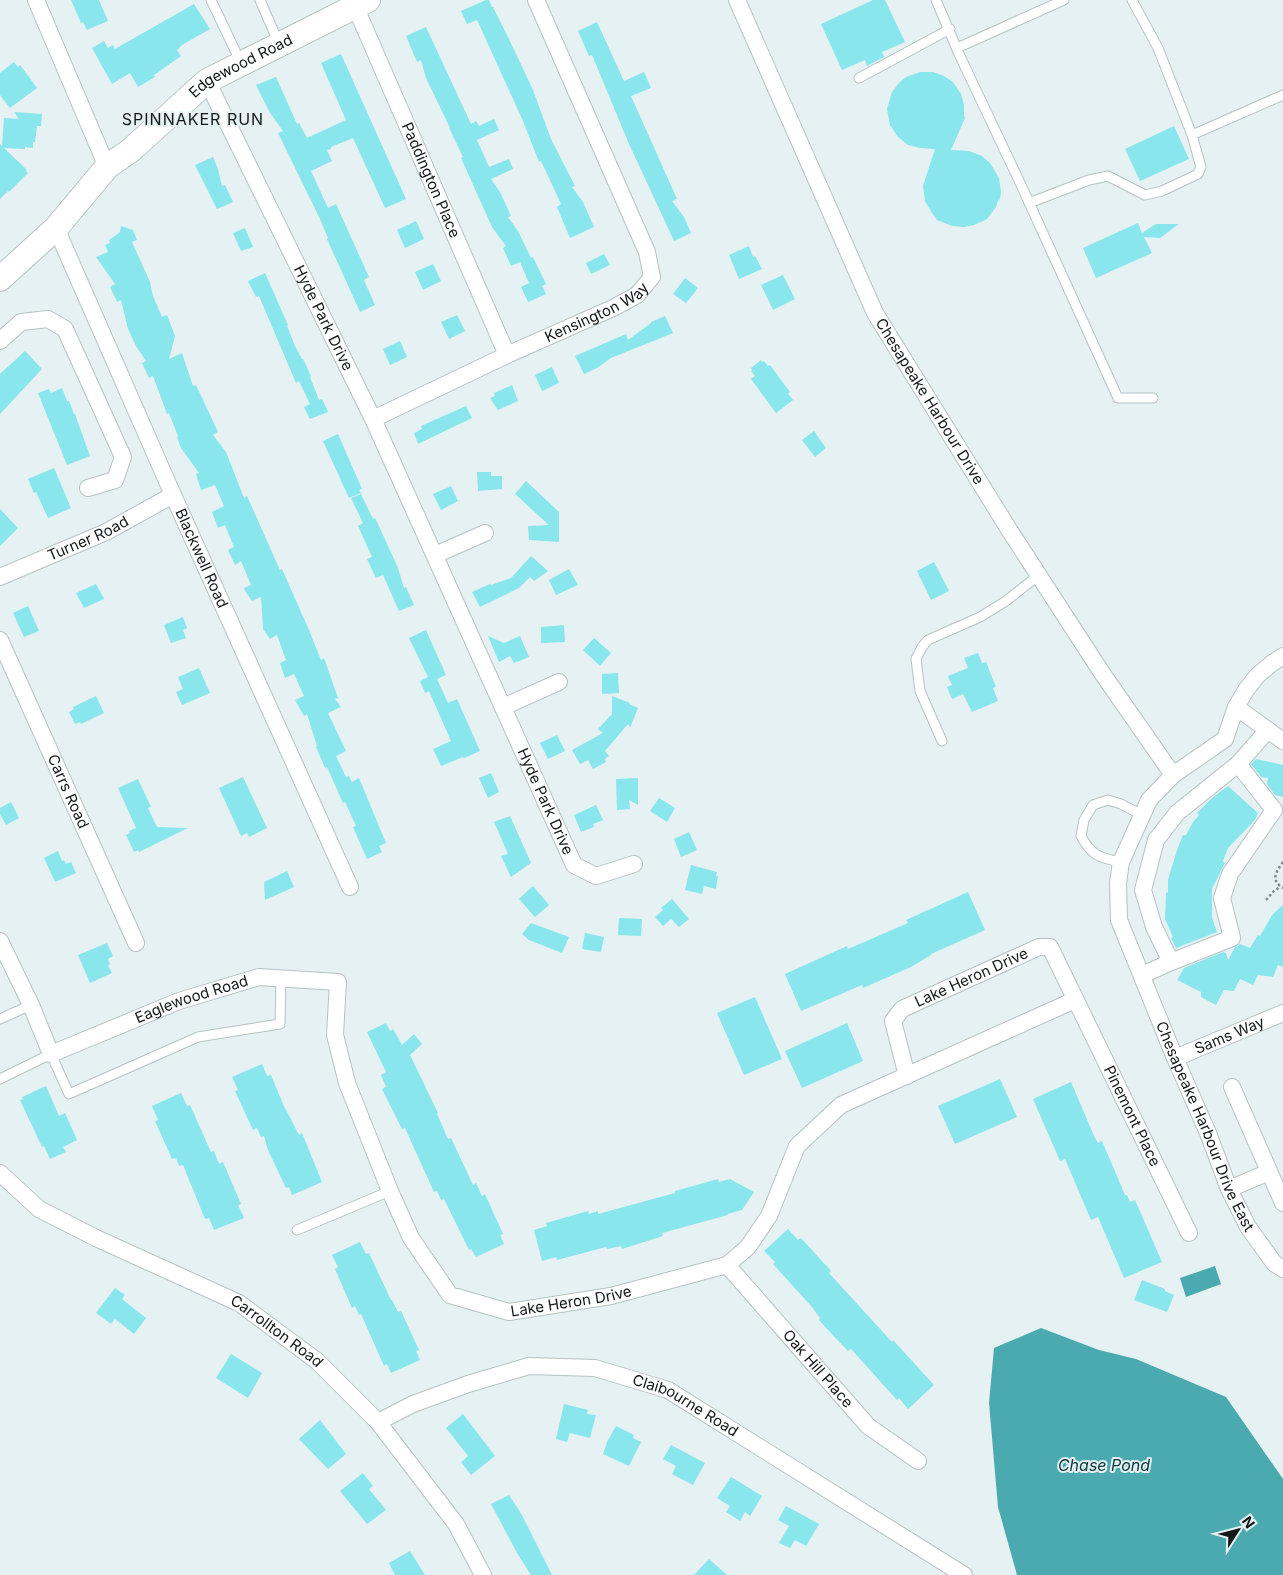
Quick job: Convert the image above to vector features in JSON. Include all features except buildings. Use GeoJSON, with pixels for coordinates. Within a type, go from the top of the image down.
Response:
{"type":"FeatureCollection","features":[{"type":"Feature","properties":{"kind":"street"},"geometry":{"type":"LineString","coordinates":[[36,0],[107,167]]}},
{"type":"Feature","properties":{"kind":"street","name":"Kensington Way"},"geometry":{"type":"LineString","coordinates":[[373,420],[507,355],[613,308],[638,295],[652,277],[647,252],[536,0]]}},
{"type":"Feature","properties":{"kind":"street","name":"Chesapeake Harbour Drive"},"geometry":{"type":"LineString","coordinates":[[737,0],[874,313],[1039,576],[1172,775]]}},
{"type":"Feature","properties":{"kind":"street","name":"Edgewood Road"},"geometry":{"type":"LineString","coordinates":[[0,280],[56,228],[107,167],[131,150],[207,81],[359,2]]}},
{"type":"Feature","properties":{"kind":"street","name":"Paddington Place"},"geometry":{"type":"LineString","coordinates":[[359,2],[507,355]]}},
{"type":"Feature","properties":{"kind":"street","name":"Hyde Park Drive"},"geometry":{"type":"LineString","coordinates":[[207,81],[373,420],[574,865],[596,876],[634,864]]}},
{"type":"Feature","properties":{"kind":"street","name":"Blackwell Road"},"geometry":{"type":"LineString","coordinates":[[56,228],[173,494],[350,887]]}},
{"type":"Feature","properties":{"kind":"street"},"geometry":{"type":"LineString","coordinates":[[0,341],[21,322],[48,319],[65,329],[123,457],[115,480],[88,488]]}},
{"type":"Feature","properties":{"kind":"street","name":"Turner Road"},"geometry":{"type":"LineString","coordinates":[[0,577],[106,532],[173,494]]}},
{"type":"Feature","properties":{"kind":"street"},"geometry":{"type":"LineString","coordinates":[[435,555],[485,533]]}},
{"type":"Feature","properties":{"kind":"street","name":"Carrs Road"},"geometry":{"type":"LineString","coordinates":[[0,640],[136,943]]}},
{"type":"Feature","properties":{"kind":"street","name":"Chesapeake Harbour Drive East"},"geometry":{"type":"LineString","coordinates":[[1283,656],[1257,676],[1246,690],[1236,707],[1226,739],[1172,775],[1149,800],[1120,862],[1118,883],[1119,920],[1175,1058],[1208,1133],[1229,1189],[1248,1227],[1274,1263],[1283,1269]]}},
{"type":"Feature","properties":{"kind":"street"},"geometry":{"type":"LineString","coordinates":[[503,707],[559,682]]}},
{"type":"Feature","properties":{"kind":"street"},"geometry":{"type":"LineString","coordinates":[[1236,707],[1283,741]]}},
{"type":"Feature","properties":{"kind":"street"},"geometry":{"type":"LineString","coordinates":[[1171,962],[1154,927],[1143,890],[1156,840],[1177,813],[1238,764],[1268,730]]}},
{"type":"Feature","properties":{"kind":"street"},"geometry":{"type":"LineString","coordinates":[[1142,975],[1232,938],[1222,898],[1230,874],[1274,810],[1238,764]]}},
{"type":"Feature","properties":{"kind":"street"},"geometry":{"type":"LineString","coordinates":[[0,941],[31,1006],[51,1054]]}},
{"type":"Feature","properties":{"kind":"street","name":"Lake Heron Drive"},"geometry":{"type":"LineString","coordinates":[[338,982],[335,1035],[347,1082],[390,1191],[411,1238],[450,1295],[509,1312],[611,1296],[728,1264],[748,1247],[769,1216],[797,1146],[841,1105],[907,1076],[1075,1000],[1050,947],[1039,947],[902,1008],[893,1021],[907,1076]]}},
{"type":"Feature","properties":{"kind":"street","name":"Eaglewood Road"},"geometry":{"type":"LineString","coordinates":[[51,1054],[179,1000],[259,977],[338,982]]}},
{"type":"Feature","properties":{"kind":"street","name":"Pinemont Place"},"geometry":{"type":"LineString","coordinates":[[1075,1000],[1189,1232]]}},
{"type":"Feature","properties":{"kind":"street","name":"Sams Way"},"geometry":{"type":"LineString","coordinates":[[1175,1058],[1283,1014]]}},
{"type":"Feature","properties":{"kind":"street"},"geometry":{"type":"LineString","coordinates":[[1232,1087],[1283,1203]]}},
{"type":"Feature","properties":{"kind":"street"},"geometry":{"type":"LineString","coordinates":[[1229,1189],[1269,1172]]}},
{"type":"Feature","properties":{"kind":"street","name":"Carrollton Road"},"geometry":{"type":"LineString","coordinates":[[0,1174],[39,1209],[96,1238],[239,1303],[317,1361],[378,1422],[456,1524],[483,1575]]}},
{"type":"Feature","properties":{"kind":"street","name":"Oak Hill Place"},"geometry":{"type":"LineString","coordinates":[[728,1264],[868,1426],[918,1461]]}},
{"type":"Feature","properties":{"kind":"street","name":"Claibourne Road"},"geometry":{"type":"LineString","coordinates":[[378,1422],[412,1404],[468,1384],[529,1366],[595,1368],[668,1390],[964,1575]]}},
{"type":"Feature","properties":{"kind":"lane"},"geometry":{"type":"LineString","coordinates":[[211,0],[241,64]]}},
{"type":"Feature","properties":{"kind":"lane"},"geometry":{"type":"LineString","coordinates":[[260,0],[279,44]]}},
{"type":"Feature","properties":{"kind":"lane"},"geometry":{"type":"LineString","coordinates":[[936,0],[1118,398],[1153,398]]}},
{"type":"Feature","properties":{"kind":"lane"},"geometry":{"type":"LineString","coordinates":[[957,48],[1064,0]]}},
{"type":"Feature","properties":{"kind":"lane"},"geometry":{"type":"LineString","coordinates":[[1029,203],[1089,180],[1108,176],[1145,195],[1162,191],[1198,174],[1201,167],[1192,135],[1158,48],[1132,0]]}},
{"type":"Feature","properties":{"kind":"lane"},"geometry":{"type":"LineString","coordinates":[[859,78],[950,29]]}},
{"type":"Feature","properties":{"kind":"lane"},"geometry":{"type":"LineString","coordinates":[[1192,135],[1283,94]]}},
{"type":"Feature","properties":{"kind":"lane"},"geometry":{"type":"LineString","coordinates":[[942,741],[920,692],[916,659],[922,647],[928,640],[980,617],[1006,601],[1039,576]]}},
{"type":"Feature","properties":{"kind":"lane"},"geometry":{"type":"LineString","coordinates":[[1120,862],[1101,858],[1087,848],[1081,836],[1084,820],[1093,805],[1108,800],[1121,804],[1142,815]]}},
{"type":"Feature","properties":{"kind":"lane"},"geometry":{"type":"LineString","coordinates":[[0,1079],[51,1054],[70,1094],[198,1037],[280,1024],[281,978]]}},
{"type":"Feature","properties":{"kind":"lane"},"geometry":{"type":"LineString","coordinates":[[0,1019],[31,1006]]}},
{"type":"Feature","properties":{"kind":"lane"},"geometry":{"type":"LineString","coordinates":[[297,1230],[390,1191]]}},
{"type":"Feature","properties":{"kind":"path"},"geometry":{"type":"LineString","coordinates":[[1266,900],[1274,892],[1282,888],[1275,880],[1275,874],[1283,862]]}},
{"type":"Feature","properties":{"kind":"water"},"geometry":{"type":"Polygon","coordinates":[[[1215,1266],[1221,1284],[1186,1297],[1180,1278],[1215,1266]]]}},
{"type":"Feature","properties":{"kind":"water","name":"Chase Pond"},"geometry":{"type":"Polygon","coordinates":[[[1041,1328],[1099,1350],[1136,1359],[1226,1397],[1283,1479],[1283,1575],[1017,1575],[998,1507],[989,1403],[994,1348],[1041,1328]]]}},
{"type":"Feature","properties":{"kind":"district","name":"SPINNAKER RUN"},"geometry":{"type":"Point","coordinates":[193,119]}}]}
